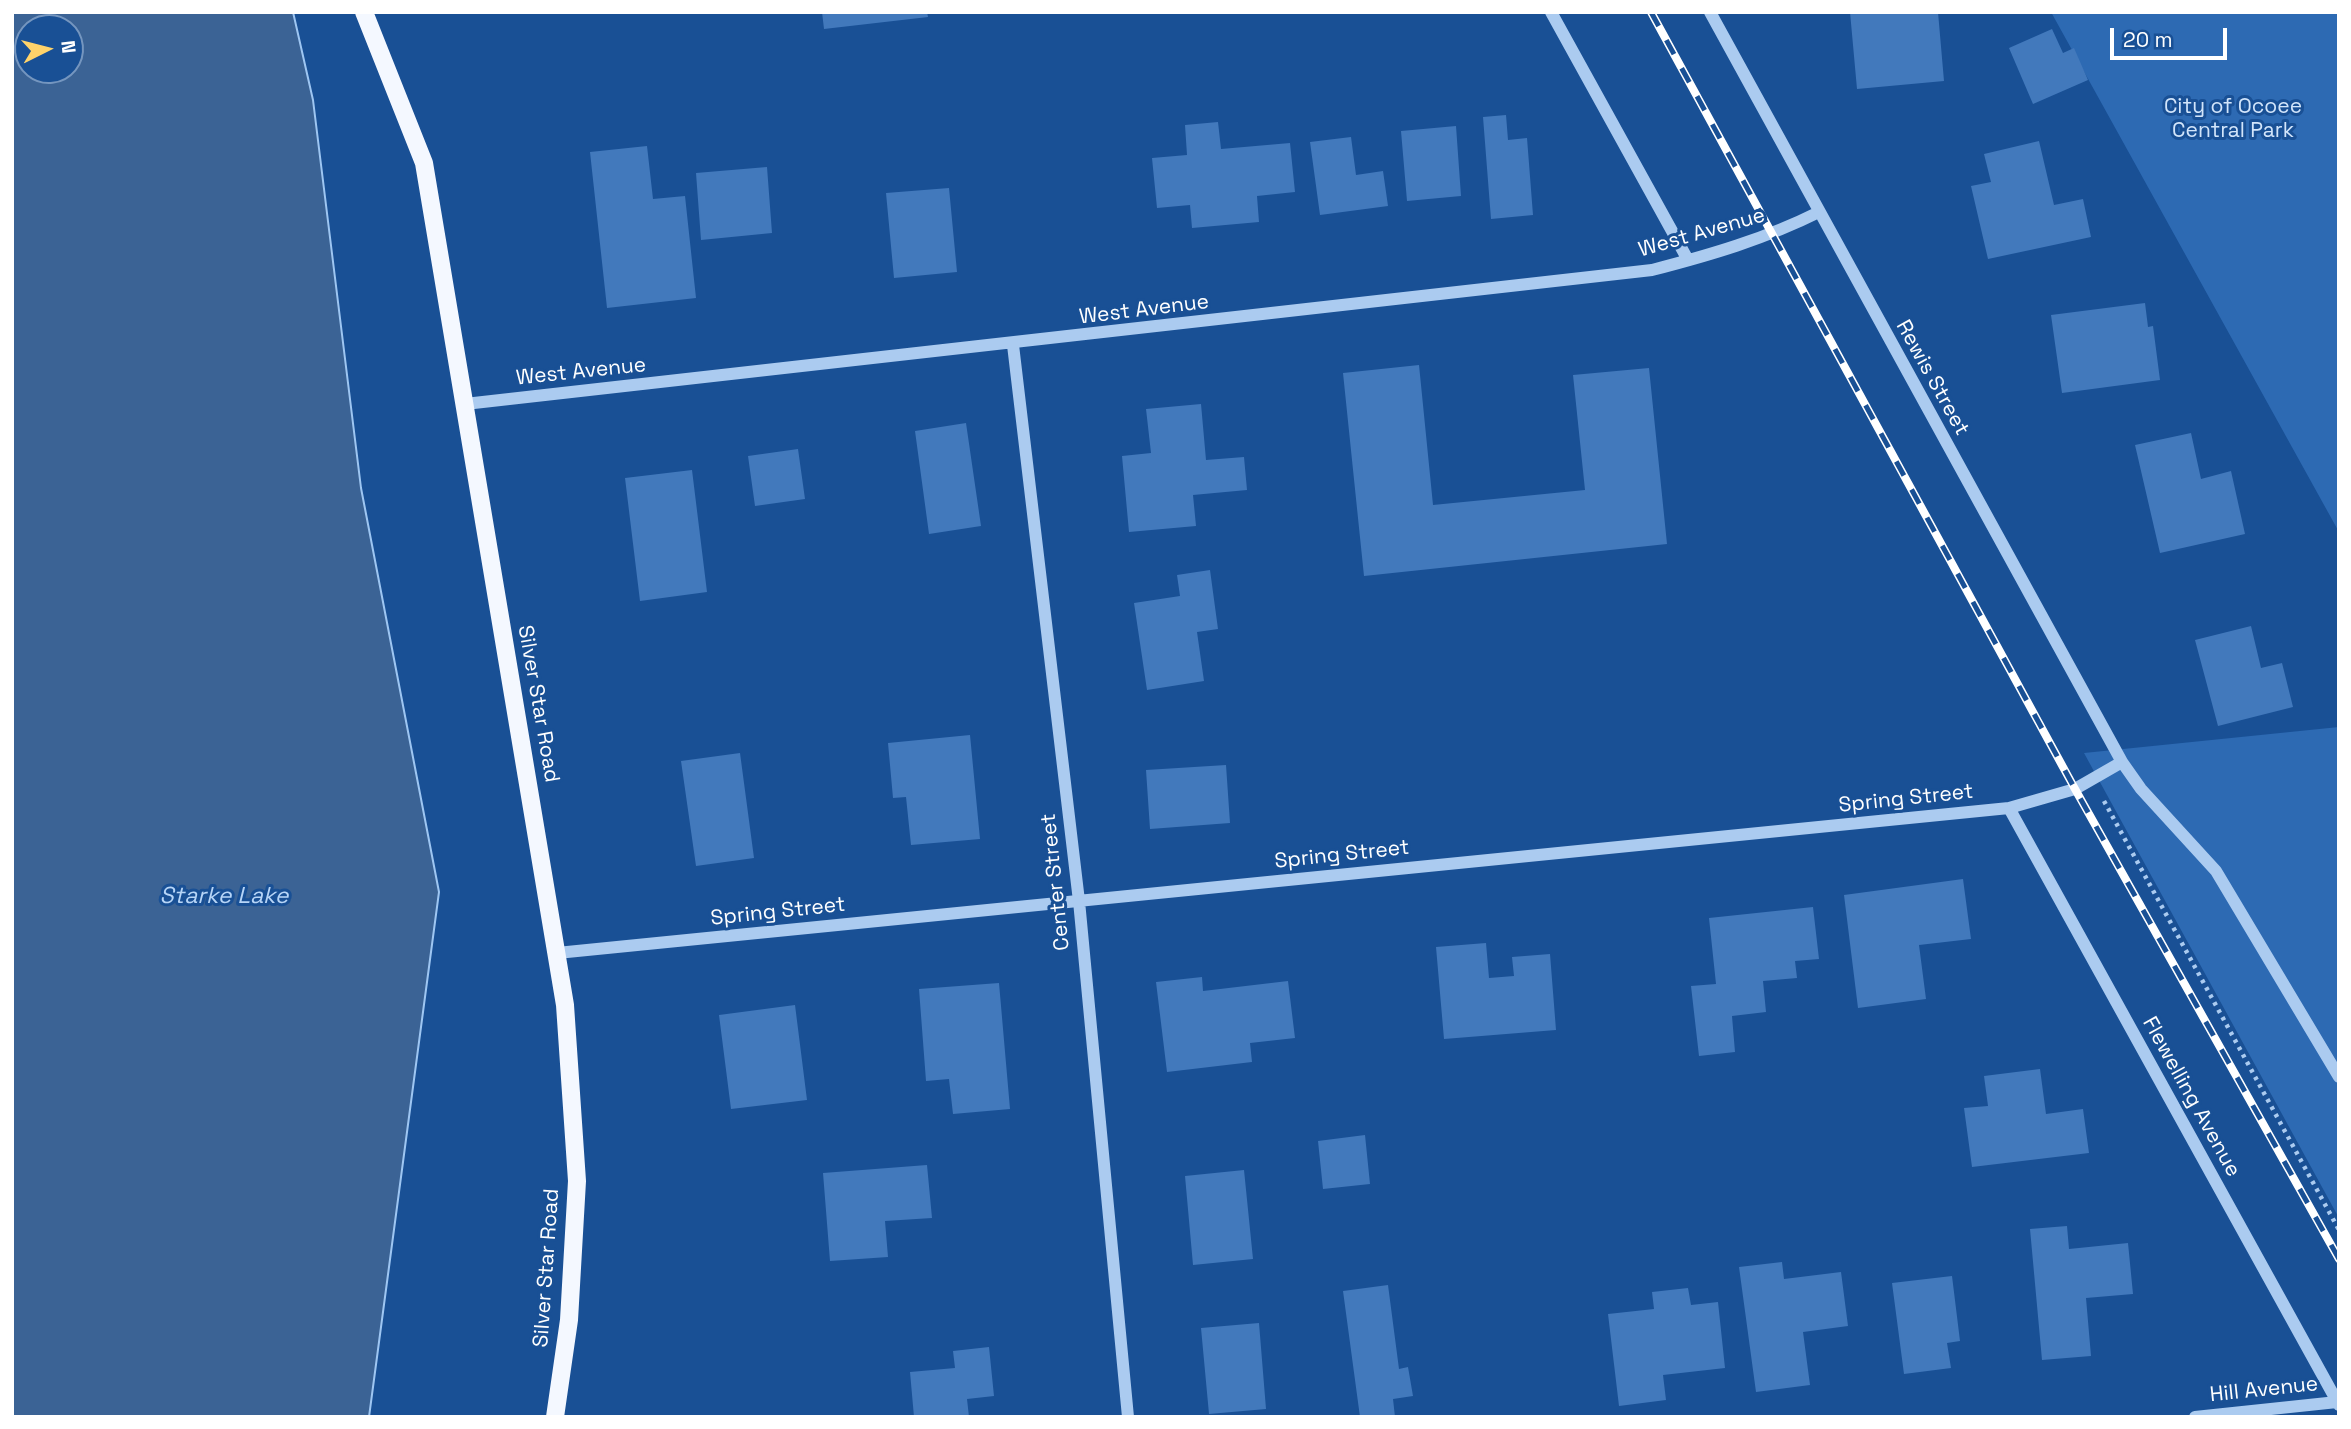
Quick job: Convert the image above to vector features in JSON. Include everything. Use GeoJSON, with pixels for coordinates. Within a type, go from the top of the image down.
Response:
{"type":"FeatureCollection","features":[{"type":"Feature","properties":{"kind":"main road","name":"Silver Star Road"},"geometry":{"type":"LineString","coordinates":[[364,12],[424,163],[565,1005],[577,1181],[569,1321],[555,1417]]}},
{"type":"Feature","properties":{"kind":"street"},"geometry":{"type":"LineString","coordinates":[[1551,12],[1688,260]]}},
{"type":"Feature","properties":{"kind":"street","name":"Rewis Street"},"geometry":{"type":"LineString","coordinates":[[1710,12],[2122,762],[2141,789],[2216,871],[2335,1063],[2339,1077]]}},
{"type":"Feature","properties":{"kind":"street","name":"West Avenue"},"geometry":{"type":"LineString","coordinates":[[465,404],[1013,345],[1652,270],[1774,234],[1819,212]]}},
{"type":"Feature","properties":{"kind":"street","name":"Center Street"},"geometry":{"type":"LineString","coordinates":[[1013,345],[1079,901],[1128,1417]]}},
{"type":"Feature","properties":{"kind":"street","name":"Spring Street"},"geometry":{"type":"LineString","coordinates":[[557,953],[2009,807],[2074,789],[2122,762]]}},
{"type":"Feature","properties":{"kind":"street","name":"Flewelling Avenue"},"geometry":{"type":"LineString","coordinates":[[2009,807],[2338,1404]]}},
{"type":"Feature","properties":{"kind":"street","name":"Hill Avenue"},"geometry":{"type":"LineString","coordinates":[[2195,1417],[2338,1404]]}},
{"type":"Feature","properties":{"kind":"path"},"geometry":{"type":"LineString","coordinates":[[2092,779],[2339,1230]]}},
{"type":"Feature","properties":{"kind":"green space","name":"City of Ocoee Central Park"},"geometry":{"type":"Polygon","coordinates":[[[2051,12],[2339,12],[2339,532],[2051,12]]]}},
{"type":"Feature","properties":{"kind":"green space"},"geometry":{"type":"Polygon","coordinates":[[[2339,727],[2339,1218],[2084,753],[2339,727]]]}},
{"type":"Feature","properties":{"kind":"water","name":"Starke Lake"},"geometry":{"type":"Polygon","coordinates":[[[12,12],[293,12],[313,100],[361,488],[439,892],[369,1417],[12,1417],[12,12]]]}},
{"type":"Feature","properties":{"kind":"building"},"geometry":{"type":"Polygon","coordinates":[[[822,12],[927,12],[928,17],[824,29],[822,12]]]}},
{"type":"Feature","properties":{"kind":"building"},"geometry":{"type":"Polygon","coordinates":[[[1850,12],[1938,12],[1944,81],[1857,89],[1850,12]]]}},
{"type":"Feature","properties":{"kind":"building"},"geometry":{"type":"Polygon","coordinates":[[[2052,29],[2063,53],[2074,48],[2088,80],[2033,104],[2009,48],[2052,29]]]}},
{"type":"Feature","properties":{"kind":"building"},"geometry":{"type":"Polygon","coordinates":[[[1506,115],[1508,140],[1527,138],[1533,215],[1491,219],[1483,117],[1506,115]]]}},
{"type":"Feature","properties":{"kind":"building"},"geometry":{"type":"Polygon","coordinates":[[[1218,122],[1221,149],[1290,143],[1295,192],[1257,196],[1259,222],[1192,228],[1190,205],[1157,208],[1152,158],[1187,155],[1185,125],[1218,122]]]}},
{"type":"Feature","properties":{"kind":"building"},"geometry":{"type":"Polygon","coordinates":[[[1456,126],[1461,196],[1407,201],[1401,131],[1456,126]]]}},
{"type":"Feature","properties":{"kind":"building"},"geometry":{"type":"Polygon","coordinates":[[[1351,137],[1356,175],[1383,171],[1388,206],[1320,215],[1310,142],[1351,137]]]}},
{"type":"Feature","properties":{"kind":"building"},"geometry":{"type":"Polygon","coordinates":[[[2039,141],[2054,205],[2083,199],[2091,237],[1988,259],[1971,186],[1991,182],[1984,154],[2039,141]]]}},
{"type":"Feature","properties":{"kind":"building"},"geometry":{"type":"Polygon","coordinates":[[[647,146],[653,199],[685,196],[696,298],[607,308],[590,152],[647,146]]]}},
{"type":"Feature","properties":{"kind":"building"},"geometry":{"type":"Polygon","coordinates":[[[767,167],[772,233],[701,240],[696,173],[767,167]]]}},
{"type":"Feature","properties":{"kind":"building"},"geometry":{"type":"Polygon","coordinates":[[[949,188],[957,272],[894,278],[886,193],[949,188]]]}},
{"type":"Feature","properties":{"kind":"building"},"geometry":{"type":"Polygon","coordinates":[[[2145,303],[2148,327],[2153,326],[2160,380],[2062,393],[2051,315],[2145,303]]]}},
{"type":"Feature","properties":{"kind":"building"},"geometry":{"type":"Polygon","coordinates":[[[1419,365],[1433,505],[1585,490],[1573,375],[1649,368],[1667,544],[1364,576],[1343,373],[1419,365]]]}},
{"type":"Feature","properties":{"kind":"building"},"geometry":{"type":"Polygon","coordinates":[[[1201,404],[1206,460],[1244,457],[1247,490],[1193,495],[1196,526],[1129,532],[1122,456],[1151,453],[1146,409],[1201,404]]]}},
{"type":"Feature","properties":{"kind":"building"},"geometry":{"type":"Polygon","coordinates":[[[966,423],[981,526],[929,534],[915,431],[966,423]]]}},
{"type":"Feature","properties":{"kind":"building"},"geometry":{"type":"Polygon","coordinates":[[[2191,433],[2201,479],[2231,471],[2245,534],[2160,553],[2135,445],[2191,433]]]}},
{"type":"Feature","properties":{"kind":"building"},"geometry":{"type":"Polygon","coordinates":[[[798,449],[805,499],[755,506],[748,456],[798,449]]]}},
{"type":"Feature","properties":{"kind":"building"},"geometry":{"type":"Polygon","coordinates":[[[692,470],[707,592],[640,601],[625,478],[692,470]]]}},
{"type":"Feature","properties":{"kind":"building"},"geometry":{"type":"Polygon","coordinates":[[[1210,570],[1218,629],[1197,632],[1204,681],[1147,690],[1134,603],[1180,596],[1177,575],[1210,570]]]}},
{"type":"Feature","properties":{"kind":"building"},"geometry":{"type":"Polygon","coordinates":[[[2251,626],[2261,668],[2282,663],[2293,707],[2218,726],[2195,640],[2251,626]]]}},
{"type":"Feature","properties":{"kind":"building"},"geometry":{"type":"Polygon","coordinates":[[[970,735],[980,839],[911,845],[906,797],[893,798],[888,743],[970,735]]]}},
{"type":"Feature","properties":{"kind":"building"},"geometry":{"type":"Polygon","coordinates":[[[740,753],[754,858],[696,866],[681,761],[740,753]]]}},
{"type":"Feature","properties":{"kind":"building"},"geometry":{"type":"Polygon","coordinates":[[[1226,765],[1230,823],[1150,829],[1146,770],[1226,765]]]}},
{"type":"Feature","properties":{"kind":"building"},"geometry":{"type":"Polygon","coordinates":[[[1963,879],[1971,939],[1919,945],[1926,999],[1858,1008],[1844,895],[1963,879]]]}},
{"type":"Feature","properties":{"kind":"building"},"geometry":{"type":"Polygon","coordinates":[[[1813,907],[1819,959],[1795,961],[1797,978],[1763,981],[1766,1012],[1732,1016],[1735,1052],[1699,1056],[1691,986],[1716,984],[1709,918],[1813,907]]]}},
{"type":"Feature","properties":{"kind":"building"},"geometry":{"type":"Polygon","coordinates":[[[1486,943],[1489,978],[1514,976],[1512,957],[1550,954],[1556,1030],[1444,1039],[1436,947],[1486,943]]]}},
{"type":"Feature","properties":{"kind":"building"},"geometry":{"type":"Polygon","coordinates":[[[1202,977],[1203,991],[1288,981],[1295,1038],[1250,1043],[1252,1062],[1167,1072],[1156,982],[1202,977]]]}},
{"type":"Feature","properties":{"kind":"building"},"geometry":{"type":"Polygon","coordinates":[[[999,983],[1010,1109],[953,1114],[949,1079],[926,1081],[919,989],[999,983]]]}},
{"type":"Feature","properties":{"kind":"building"},"geometry":{"type":"Polygon","coordinates":[[[795,1005],[807,1100],[731,1109],[719,1015],[795,1005]]]}},
{"type":"Feature","properties":{"kind":"building"},"geometry":{"type":"Polygon","coordinates":[[[2040,1069],[2046,1114],[2083,1109],[2089,1153],[1972,1167],[1964,1108],[1988,1106],[1984,1076],[2040,1069]]]}},
{"type":"Feature","properties":{"kind":"building"},"geometry":{"type":"Polygon","coordinates":[[[1365,1135],[1370,1184],[1323,1189],[1318,1141],[1365,1135]]]}},
{"type":"Feature","properties":{"kind":"building"},"geometry":{"type":"Polygon","coordinates":[[[927,1165],[932,1218],[885,1221],[888,1257],[830,1261],[823,1173],[927,1165]]]}},
{"type":"Feature","properties":{"kind":"building"},"geometry":{"type":"Polygon","coordinates":[[[1244,1170],[1253,1259],[1193,1265],[1185,1176],[1244,1170]]]}},
{"type":"Feature","properties":{"kind":"building"},"geometry":{"type":"Polygon","coordinates":[[[2067,1226],[2069,1249],[2128,1243],[2133,1294],[2086,1298],[2091,1356],[2042,1360],[2030,1229],[2067,1226]]]}},
{"type":"Feature","properties":{"kind":"building"},"geometry":{"type":"Polygon","coordinates":[[[1782,1262],[1784,1279],[1841,1272],[1848,1326],[1803,1332],[1810,1385],[1756,1392],[1739,1267],[1782,1262]]]}},
{"type":"Feature","properties":{"kind":"building"},"geometry":{"type":"Polygon","coordinates":[[[1952,1276],[1960,1341],[1947,1343],[1951,1368],[1904,1374],[1892,1283],[1952,1276]]]}},
{"type":"Feature","properties":{"kind":"building"},"geometry":{"type":"Polygon","coordinates":[[[1388,1285],[1399,1369],[1408,1367],[1413,1396],[1393,1399],[1395,1417],[1360,1417],[1343,1291],[1388,1285]]]}},
{"type":"Feature","properties":{"kind":"building"},"geometry":{"type":"Polygon","coordinates":[[[1688,1288],[1691,1305],[1718,1302],[1725,1368],[1663,1375],[1666,1400],[1619,1406],[1608,1314],[1654,1309],[1652,1292],[1688,1288]]]}},
{"type":"Feature","properties":{"kind":"building"},"geometry":{"type":"Polygon","coordinates":[[[1259,1323],[1266,1409],[1209,1414],[1201,1328],[1259,1323]]]}},
{"type":"Feature","properties":{"kind":"building"},"geometry":{"type":"Polygon","coordinates":[[[989,1347],[994,1396],[967,1399],[969,1417],[914,1417],[910,1372],[955,1368],[953,1351],[989,1347]]]}},
{"type":"Feature","properties":{"kind":"railway"},"geometry":{"type":"LineString","coordinates":[[1651,12],[2075,789],[2339,1259]]}}]}
